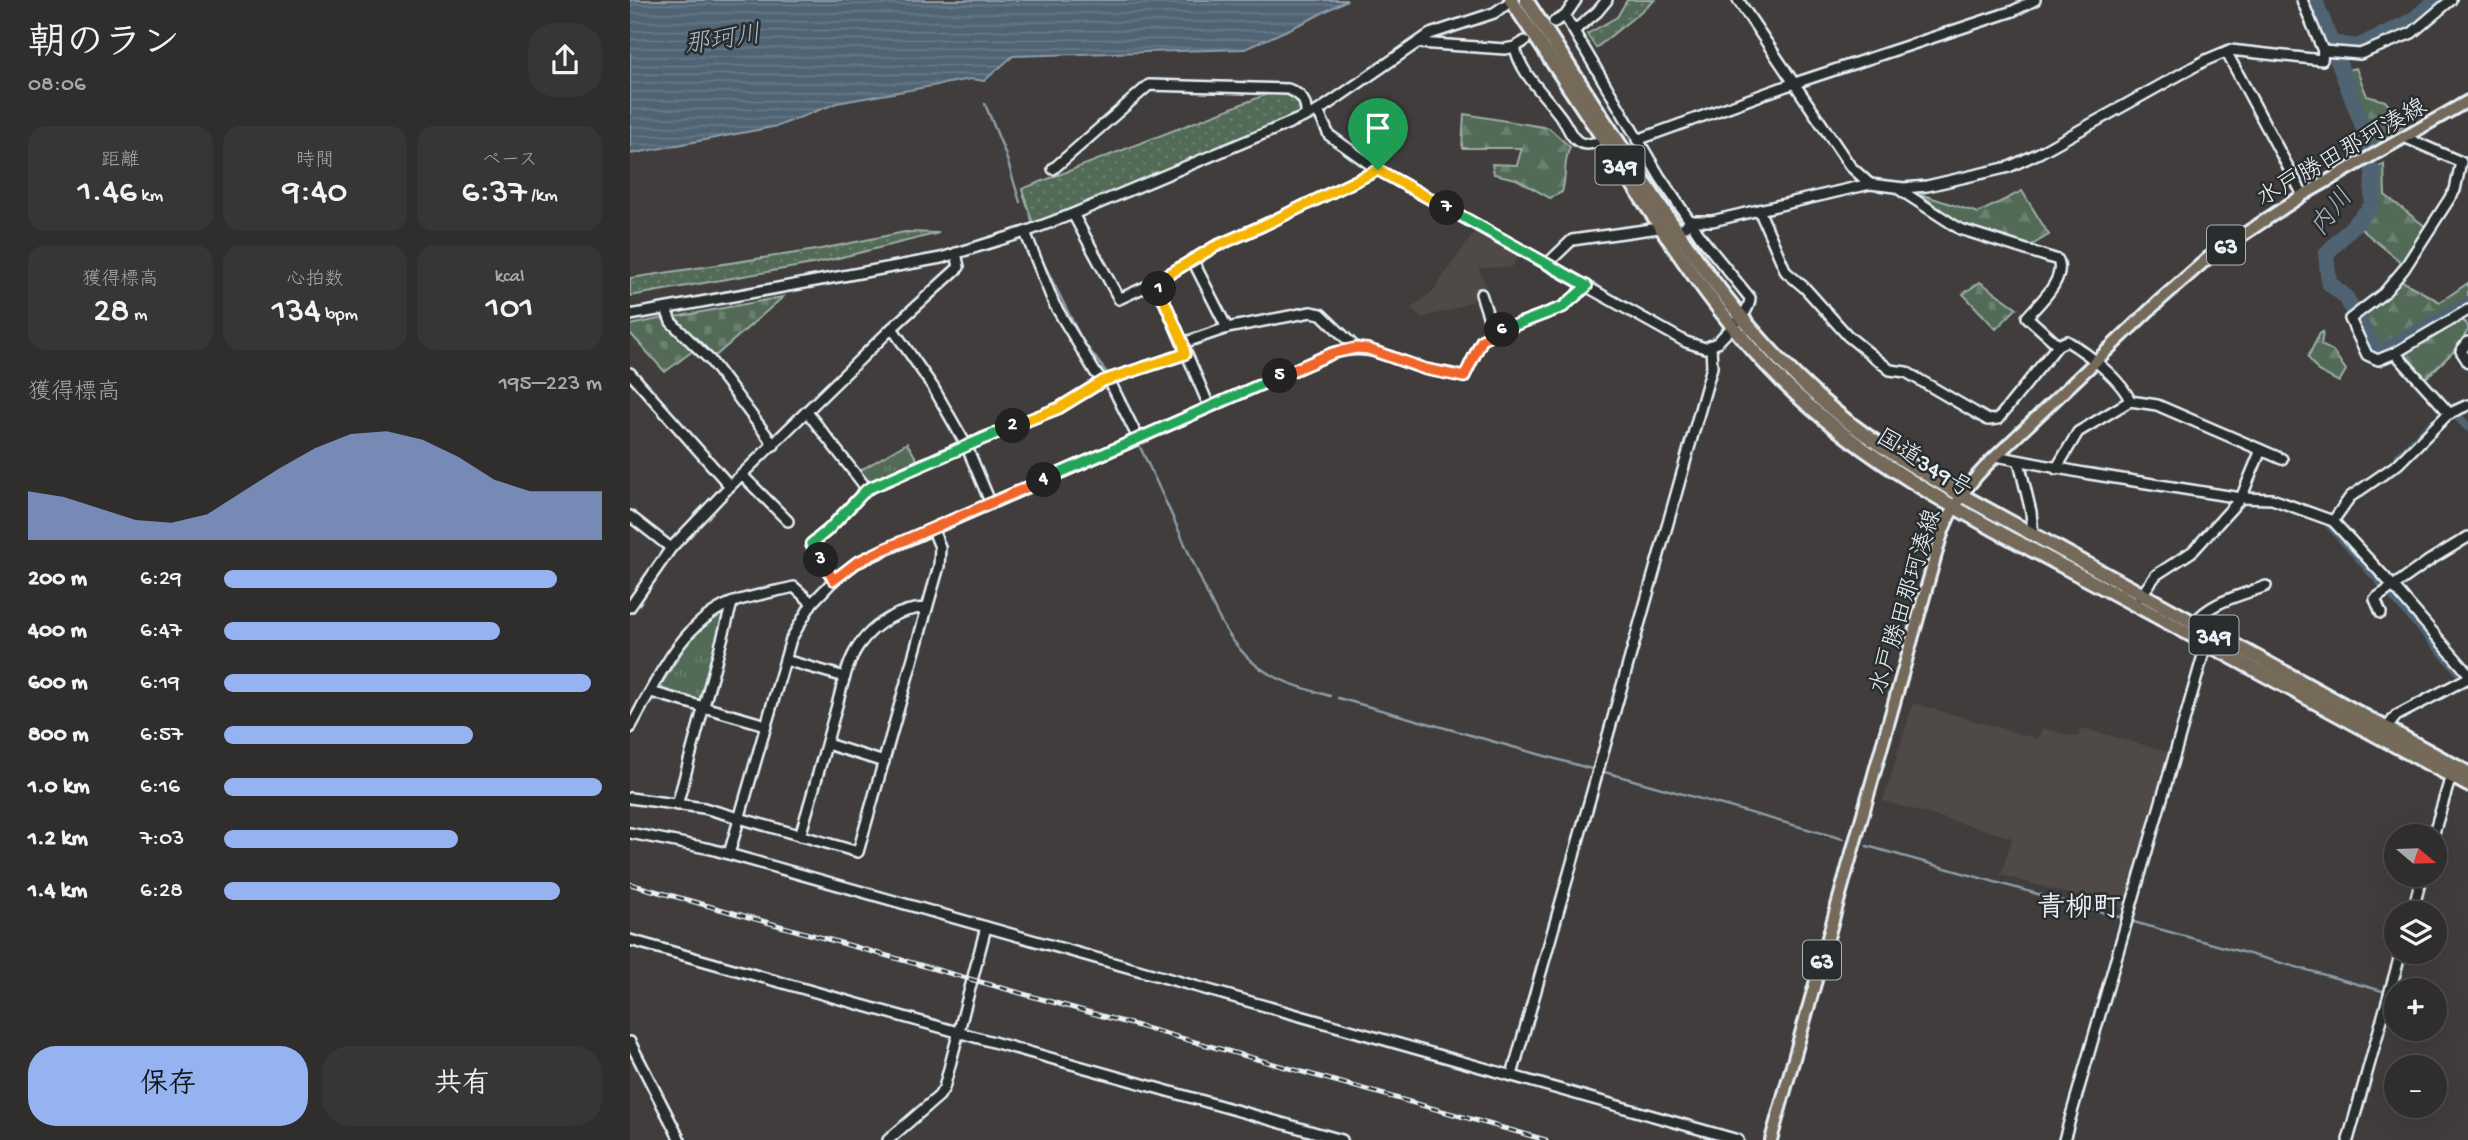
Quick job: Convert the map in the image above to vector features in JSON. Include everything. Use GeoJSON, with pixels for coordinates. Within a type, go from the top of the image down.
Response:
{"type":"FeatureCollection","features":[{"type":"Feature","properties":{"kind":"highway","name":"国道349号"},"geometry":{"type":"LineString","coordinates":[[1512,0],[1659,228],[1736,321],[1833,410],[1886,449],[1961,495],[2032,534],[2139,600],[2194,623],[2208,638]]}},
{"type":"Feature","properties":{"kind":"highway","name":"国道349号"},"geometry":{"type":"LineString","coordinates":[[1526,0],[1736,321],[1777,376],[1826,421],[1882,462],[1954,507],[2139,600],[2384,732],[2468,773]]}},
{"type":"Feature","properties":{"kind":"highway","name":"国道349号"},"geometry":{"type":"LineString","coordinates":[[2384,732],[2468,785]]}},
{"type":"Feature","properties":{"kind":"main road","name":"水戸勝田那珂湊線"},"geometry":{"type":"LineString","coordinates":[[1772,1140],[1940,540],[1961,495],[1996,456],[2208,258],[2303,195],[2468,101]]}},
{"type":"Feature","properties":{"kind":"street"},"geometry":{"type":"LineString","coordinates":[[630,316],[956,253],[1025,232],[1318,111],[1417,43],[1445,28],[1494,13],[1512,0]]}},
{"type":"Feature","properties":{"kind":"street"},"geometry":{"type":"LineString","coordinates":[[1554,22],[1566,16],[1576,0]]}},
{"type":"Feature","properties":{"kind":"street"},"geometry":{"type":"LineString","coordinates":[[1575,30],[1607,0]]}},
{"type":"Feature","properties":{"kind":"street"},"geometry":{"type":"LineString","coordinates":[[1738,0],[1850,166],[1870,184]]}},
{"type":"Feature","properties":{"kind":"street"},"geometry":{"type":"LineString","coordinates":[[1637,139],[2013,11],[2035,0]]}},
{"type":"Feature","properties":{"kind":"street"},"geometry":{"type":"LineString","coordinates":[[1677,234],[1691,221],[1712,221],[1870,184],[1927,186],[2009,167],[2039,153],[2162,83],[2230,50],[2322,60],[2326,51],[2302,0]]}},
{"type":"Feature","properties":{"kind":"street"},"geometry":{"type":"LineString","coordinates":[[2326,51],[2360,54],[2412,33],[2451,0]]}},
{"type":"Feature","properties":{"kind":"street"},"geometry":{"type":"LineString","coordinates":[[1318,111],[1329,135],[1378,170],[1686,342],[1704,348],[1712,346],[1750,305],[1748,292],[1722,267],[1691,221],[1637,139],[1566,16]]}},
{"type":"Feature","properties":{"kind":"street"},"geometry":{"type":"LineString","coordinates":[[1417,43],[1496,49],[1515,47],[1525,41]]}},
{"type":"Feature","properties":{"kind":"street"},"geometry":{"type":"LineString","coordinates":[[1515,47],[1517,57],[1538,90],[1576,141],[1586,145],[1595,142]]}},
{"type":"Feature","properties":{"kind":"street"},"geometry":{"type":"LineString","coordinates":[[2230,50],[2228,55],[2303,195]]}},
{"type":"Feature","properties":{"kind":"street"},"geometry":{"type":"LineString","coordinates":[[1053,169],[1149,85],[1288,89],[1300,94],[1304,99],[1306,116]]}},
{"type":"Feature","properties":{"kind":"street"},"geometry":{"type":"LineString","coordinates":[[2404,137],[2461,162],[2455,190],[2384,293],[2350,318],[2367,355],[2378,360],[2395,353],[2468,310]]}},
{"type":"Feature","properties":{"kind":"street"},"geometry":{"type":"LineString","coordinates":[[1073,214],[1119,299],[1156,282],[1214,247],[1378,170]]}},
{"type":"Feature","properties":{"kind":"street"},"geometry":{"type":"LineString","coordinates":[[1894,186],[1951,225],[2058,260],[2061,267],[2059,277],[2027,317],[2058,345]]}},
{"type":"Feature","properties":{"kind":"street"},"geometry":{"type":"LineString","coordinates":[[1759,209],[1786,272],[1805,288],[1848,336],[1890,370],[1906,372],[1988,420],[1998,419],[2058,345],[2067,341],[2095,362],[2127,393],[2130,401]]}},
{"type":"Feature","properties":{"kind":"street"},"geometry":{"type":"LineString","coordinates":[[1548,263],[1572,240],[1659,228]]}},
{"type":"Feature","properties":{"kind":"street"},"geometry":{"type":"LineString","coordinates":[[1025,232],[1054,304],[1095,372],[1106,380],[1138,438]]}},
{"type":"Feature","properties":{"kind":"street"},"geometry":{"type":"LineString","coordinates":[[630,607],[671,548],[730,486],[892,328],[959,267],[956,253]]}},
{"type":"Feature","properties":{"kind":"street"},"geometry":{"type":"LineString","coordinates":[[1192,259],[1227,328]]}},
{"type":"Feature","properties":{"kind":"street"},"geometry":{"type":"LineString","coordinates":[[1156,282],[1209,406]]}},
{"type":"Feature","properties":{"kind":"street"},"geometry":{"type":"LineString","coordinates":[[729,854],[795,631],[812,603],[834,580],[856,563],[1333,353],[1356,348],[1368,349],[1425,369],[1464,377],[1482,340],[1563,307],[1587,286]]}},
{"type":"Feature","properties":{"kind":"street"},"geometry":{"type":"LineString","coordinates":[[1481,294],[1494,334]]}},
{"type":"Feature","properties":{"kind":"street"},"geometry":{"type":"LineString","coordinates":[[666,309],[671,322],[710,360],[775,444]]}},
{"type":"Feature","properties":{"kind":"street"},"geometry":{"type":"LineString","coordinates":[[1183,343],[1227,328],[1311,312],[1321,313],[1356,348]]}},
{"type":"Feature","properties":{"kind":"street"},"geometry":{"type":"LineString","coordinates":[[892,328],[933,387],[966,445],[991,504]]}},
{"type":"Feature","properties":{"kind":"street"},"geometry":{"type":"LineString","coordinates":[[2468,342],[2461,351],[2468,362]]}},
{"type":"Feature","properties":{"kind":"street"},"geometry":{"type":"LineString","coordinates":[[1512,1075],[1712,367],[1712,346]]}},
{"type":"Feature","properties":{"kind":"street"},"geometry":{"type":"LineString","coordinates":[[2395,353],[2450,414]]}},
{"type":"Feature","properties":{"kind":"street"},"geometry":{"type":"LineString","coordinates":[[834,580],[811,544],[867,489],[1059,408],[1106,380],[1185,354]]}},
{"type":"Feature","properties":{"kind":"street"},"geometry":{"type":"LineString","coordinates":[[630,373],[730,486]]}},
{"type":"Feature","properties":{"kind":"street"},"geometry":{"type":"LineString","coordinates":[[2056,469],[2078,432],[2130,401],[2157,405],[2282,459]]}},
{"type":"Feature","properties":{"kind":"street"},"geometry":{"type":"LineString","coordinates":[[2333,521],[2350,497],[2398,464],[2422,438],[2450,414],[2468,405]]}},
{"type":"Feature","properties":{"kind":"street"},"geometry":{"type":"LineString","coordinates":[[807,412],[867,489]]}},
{"type":"Feature","properties":{"kind":"street"},"geometry":{"type":"LineString","coordinates":[[2139,600],[2156,575],[2193,551],[2241,498],[2261,450]]}},
{"type":"Feature","properties":{"kind":"street"},"geometry":{"type":"LineString","coordinates":[[1996,456],[2056,469],[2241,498],[2272,499],[2333,521],[2468,675],[2396,716],[2384,732]]}},
{"type":"Feature","properties":{"kind":"street"},"geometry":{"type":"LineString","coordinates":[[2020,462],[2031,512],[2032,534]]}},
{"type":"Feature","properties":{"kind":"street"},"geometry":{"type":"LineString","coordinates":[[743,476],[788,521]]}},
{"type":"Feature","properties":{"kind":"street"},"geometry":{"type":"LineString","coordinates":[[630,516],[671,548]]}},
{"type":"Feature","properties":{"kind":"street"},"geometry":{"type":"LineString","coordinates":[[630,798],[704,808],[858,852],[940,556],[938,539],[933,530]]}},
{"type":"Feature","properties":{"kind":"street"},"geometry":{"type":"LineString","coordinates":[[2381,613],[2375,599],[2468,537]]}},
{"type":"Feature","properties":{"kind":"street"},"geometry":{"type":"LineString","coordinates":[[2194,623],[2212,606],[2266,586]]}},
{"type":"Feature","properties":{"kind":"street"},"geometry":{"type":"LineString","coordinates":[[630,728],[688,632],[704,619],[732,603],[794,587],[812,603]]}},
{"type":"Feature","properties":{"kind":"street"},"geometry":{"type":"LineString","coordinates":[[677,805],[732,603]]}},
{"type":"Feature","properties":{"kind":"street"},"geometry":{"type":"LineString","coordinates":[[800,836],[845,677],[858,646],[880,624],[902,611],[927,608]]}},
{"type":"Feature","properties":{"kind":"street"},"geometry":{"type":"LineString","coordinates":[[2064,1140],[2208,638]]}},
{"type":"Feature","properties":{"kind":"street"},"geometry":{"type":"LineString","coordinates":[[785,660],[845,677]]}},
{"type":"Feature","properties":{"kind":"street"},"geometry":{"type":"LineString","coordinates":[[651,692],[766,725]]}},
{"type":"Feature","properties":{"kind":"street"},"geometry":{"type":"LineString","coordinates":[[827,744],[884,762]]}},
{"type":"Feature","properties":{"kind":"street"},"geometry":{"type":"LineString","coordinates":[[2437,824],[2451,776]]}},
{"type":"Feature","properties":{"kind":"street"},"geometry":{"type":"LineString","coordinates":[[630,833],[729,854],[1738,1140]]}},
{"type":"Feature","properties":{"kind":"street"},"geometry":{"type":"LineString","coordinates":[[888,1140],[939,1096],[944,1087],[986,928]]}},
{"type":"Feature","properties":{"kind":"street"},"geometry":{"type":"LineString","coordinates":[[630,940],[1342,1140]]}},
{"type":"Feature","properties":{"kind":"street"},"geometry":{"type":"LineString","coordinates":[[2348,1140],[2398,964]]}},
{"type":"Feature","properties":{"kind":"street"},"geometry":{"type":"LineString","coordinates":[[630,1042],[680,1140]]}},
{"type":"Feature","properties":{"kind":"shaded area"},"geometry":{"type":"Polygon","coordinates":[[[1475,231],[1519,256],[1512,267],[1479,268],[1486,286],[1478,290],[1480,298],[1421,318],[1411,308],[1433,291],[1475,231]]]}},
{"type":"Feature","properties":{"kind":"shaded area"},"geometry":{"type":"Polygon","coordinates":[[[1913,703],[2038,739],[2042,728],[2078,737],[2082,728],[2169,752],[2124,910],[2001,875],[2012,838],[1883,801],[1913,703]]]}},
{"type":"Feature","properties":{"kind":"green space"},"geometry":{"type":"Polygon","coordinates":[[[1627,0],[1655,0],[1596,48],[1587,34],[1617,17],[1627,0]]]}},
{"type":"Feature","properties":{"kind":"green space"},"geometry":{"type":"Polygon","coordinates":[[[2356,68],[2367,96],[2385,101],[2405,125],[2373,147],[2347,70],[2356,68]]]}},
{"type":"Feature","properties":{"kind":"green space"},"geometry":{"type":"Polygon","coordinates":[[[1270,93],[1295,95],[1303,114],[1033,224],[1022,189],[1270,93]]]}},
{"type":"Feature","properties":{"kind":"green space"},"geometry":{"type":"Polygon","coordinates":[[[1464,114],[1549,128],[1570,147],[1562,192],[1550,198],[1516,179],[1494,174],[1492,164],[1517,165],[1522,148],[1462,148],[1464,114]]]}},
{"type":"Feature","properties":{"kind":"green space"},"geometry":{"type":"Polygon","coordinates":[[[2384,164],[2385,195],[2426,227],[2403,264],[2359,227],[2375,206],[2377,168],[2384,164]]]}},
{"type":"Feature","properties":{"kind":"green space"},"geometry":{"type":"Polygon","coordinates":[[[2022,191],[2049,235],[2030,246],[1951,222],[1942,211],[1920,194],[1978,213],[2022,191]]]}},
{"type":"Feature","properties":{"kind":"green space"},"geometry":{"type":"Polygon","coordinates":[[[905,232],[939,233],[818,263],[630,296],[630,278],[816,250],[905,232]]]}},
{"type":"Feature","properties":{"kind":"green space"},"geometry":{"type":"Polygon","coordinates":[[[2402,281],[2440,302],[2468,283],[2468,300],[2380,347],[2363,316],[2402,281]]]}},
{"type":"Feature","properties":{"kind":"green space"},"geometry":{"type":"Polygon","coordinates":[[[1980,282],[2017,308],[1996,329],[1963,294],[1980,282]]]}},
{"type":"Feature","properties":{"kind":"green space"},"geometry":{"type":"Polygon","coordinates":[[[783,297],[713,358],[675,317],[783,297]]]}},
{"type":"Feature","properties":{"kind":"green space"},"geometry":{"type":"Polygon","coordinates":[[[663,318],[694,350],[665,372],[630,333],[630,325],[663,318]]]}},
{"type":"Feature","properties":{"kind":"green space"},"geometry":{"type":"Polygon","coordinates":[[[2461,318],[2468,330],[2453,352],[2426,378],[2404,353],[2461,318]]]}},
{"type":"Feature","properties":{"kind":"green space"},"geometry":{"type":"Polygon","coordinates":[[[2323,332],[2321,345],[2333,351],[2346,370],[2339,382],[2318,371],[2308,357],[2323,332]]]}},
{"type":"Feature","properties":{"kind":"green space"},"geometry":{"type":"Polygon","coordinates":[[[907,443],[919,463],[868,486],[856,473],[907,443]]]}},
{"type":"Feature","properties":{"kind":"green space"},"geometry":{"type":"Polygon","coordinates":[[[720,614],[725,618],[702,698],[698,700],[664,691],[661,685],[690,639],[720,614]]]}},
{"type":"Feature","properties":{"kind":"water","name":"那珂川"},"geometry":{"type":"Polygon","coordinates":[[[630,0],[1347,0],[1245,49],[1013,56],[984,81],[971,79],[837,103],[778,126],[630,154],[630,0]]]}},
{"type":"Feature","properties":{"kind":"waterway","name":"内川"},"geometry":{"type":"LineString","coordinates":[[2315,0],[2371,148]]}},
{"type":"Feature","properties":{"kind":"waterway"},"geometry":{"type":"LineString","coordinates":[[2331,43],[2357,47],[2412,21],[2436,0]]}},
{"type":"Feature","properties":{"kind":"waterway"},"geometry":{"type":"LineString","coordinates":[[985,104],[1005,153],[1020,202]]}},
{"type":"Feature","properties":{"kind":"waterway","name":"内川"},"geometry":{"type":"LineString","coordinates":[[2354,313],[2346,297],[2329,283],[2326,254],[2372,206],[2373,171]]}},
{"type":"Feature","properties":{"kind":"waterway"},"geometry":{"type":"LineString","coordinates":[[1038,252],[1082,340],[1107,373]]}},
{"type":"Feature","properties":{"kind":"waterway"},"geometry":{"type":"LineString","coordinates":[[1534,322],[1572,306],[1583,297]]}},
{"type":"Feature","properties":{"kind":"waterway"},"geometry":{"type":"LineString","coordinates":[[2356,316],[2378,354],[2468,304]]}},
{"type":"Feature","properties":{"kind":"waterway"},"geometry":{"type":"LineString","coordinates":[[1481,352],[1493,339]]}},
{"type":"Feature","properties":{"kind":"waterway"},"geometry":{"type":"LineString","coordinates":[[2456,415],[2468,427]]}},
{"type":"Feature","properties":{"kind":"waterway"},"geometry":{"type":"LineString","coordinates":[[2399,456],[2433,423]]}},
{"type":"Feature","properties":{"kind":"waterway"},"geometry":{"type":"LineString","coordinates":[[1140,447],[1211,602],[1234,643],[1256,665],[1273,676],[1330,696]]}},
{"type":"Feature","properties":{"kind":"waterway"},"geometry":{"type":"LineString","coordinates":[[2330,525],[2464,677]]}},
{"type":"Feature","properties":{"kind":"waterway"},"geometry":{"type":"LineString","coordinates":[[1338,698],[1595,770]]}},
{"type":"Feature","properties":{"kind":"waterway"},"geometry":{"type":"LineString","coordinates":[[1601,771],[1843,839]]}},
{"type":"Feature","properties":{"kind":"waterway"},"geometry":{"type":"LineString","coordinates":[[1867,846],[2123,918]]}},
{"type":"Feature","properties":{"kind":"waterway"},"geometry":{"type":"LineString","coordinates":[[2130,921],[2384,991]]}},
{"type":"Feature","properties":{"kind":"railway"},"geometry":{"type":"LineString","coordinates":[[630,884],[1546,1140]]}},
{"type":"Feature","properties":{"kind":"district","name":"青柳町"},"geometry":{"type":"Point","coordinates":[2079,905]}},
{"type":"Feature","properties":{"kind":"route"},"geometry":{"type":"LineString","coordinates":[[1378,170],[1587,286],[1563,307],[1482,340],[1464,377],[1425,369],[1368,349],[1344,349],[880,551],[856,563],[834,580],[811,544],[867,489],[1059,408],[1103,381],[1185,354],[1183,343],[1156,282],[1214,247],[1378,170]]}}]}
